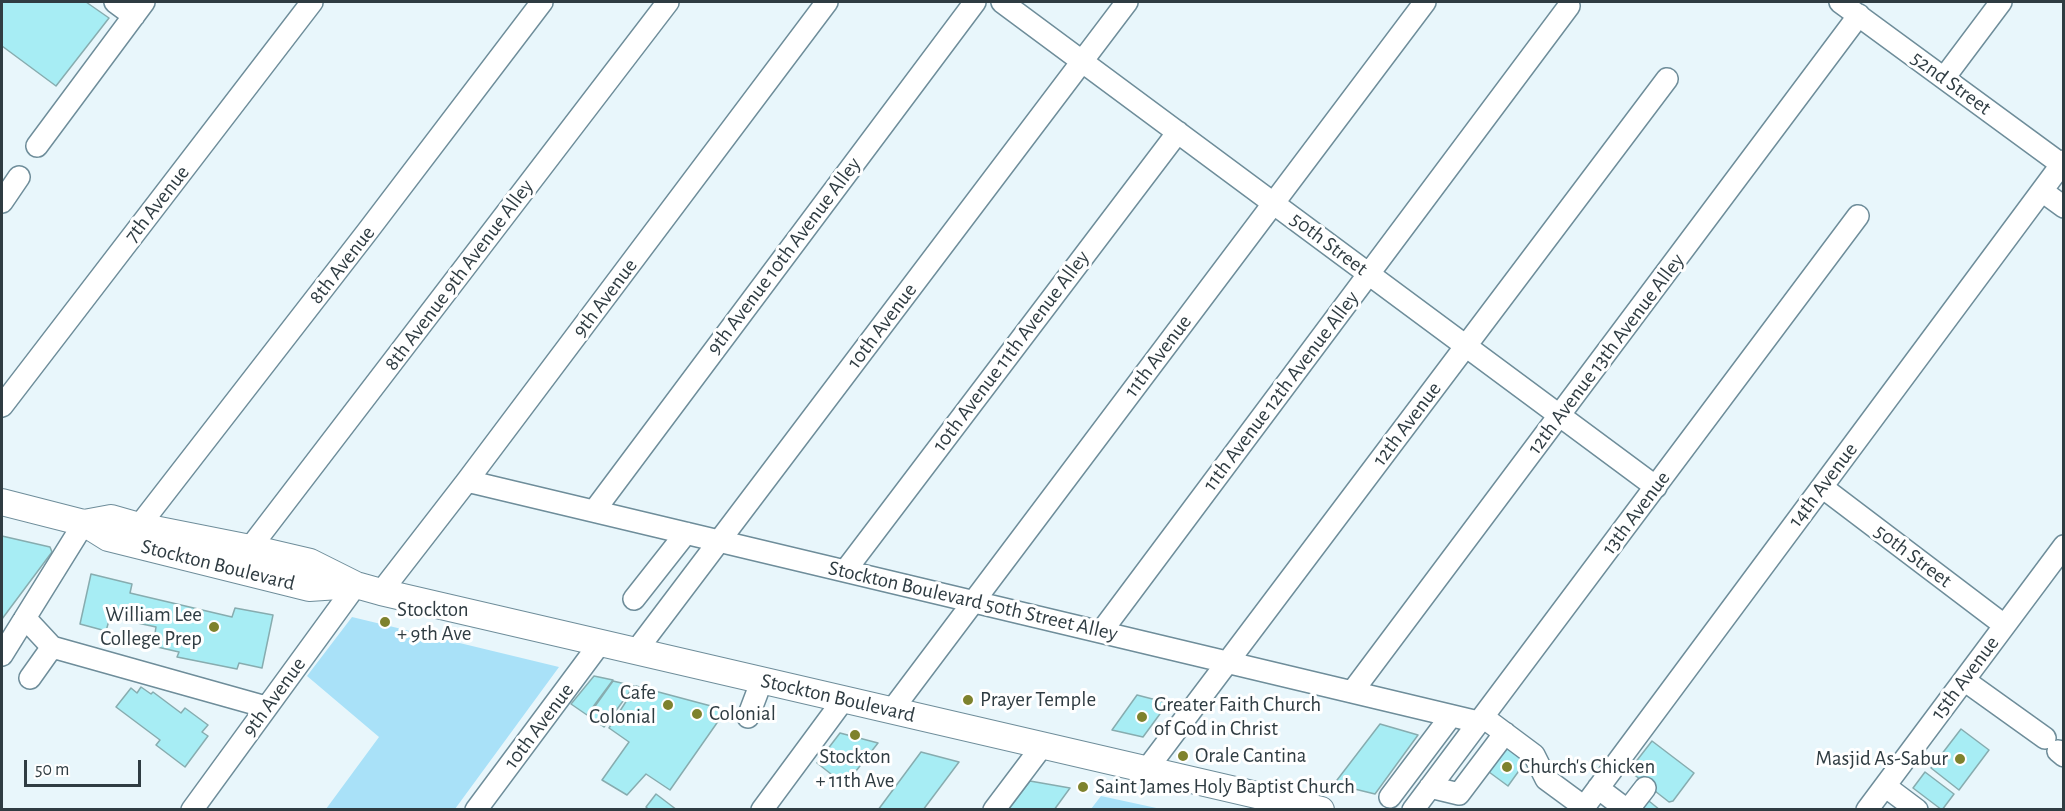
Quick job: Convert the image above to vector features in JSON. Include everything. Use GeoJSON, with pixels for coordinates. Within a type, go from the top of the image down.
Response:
{"type":"FeatureCollection","features":[{"type":"Feature","properties":{"kind":"main road","name":"Stockton Boulevard"},"geometry":{"type":"LineString","coordinates":[[2,504],[84,523],[108,538],[309,588],[356,585]]}},
{"type":"Feature","properties":{"kind":"main road","name":"Stockton Boulevard"},"geometry":{"type":"LineString","coordinates":[[84,523],[111,518],[310,562],[356,585],[381,592],[1147,769],[1304,808]]}},
{"type":"Feature","properties":{"kind":"street"},"geometry":{"type":"LineString","coordinates":[[37,146],[139,9],[115,2]]}},
{"type":"Feature","properties":{"kind":"street","name":"7th Avenue"},"geometry":{"type":"LineString","coordinates":[[2,406],[312,2]]}},
{"type":"Feature","properties":{"kind":"street","name":"8th Avenue"},"geometry":{"type":"LineString","coordinates":[[139,526],[368,232],[542,2]]}},
{"type":"Feature","properties":{"kind":"street","name":"8th Avenue 9th Avenue Alley"},"geometry":{"type":"LineString","coordinates":[[250,548],[668,2]]}},
{"type":"Feature","properties":{"kind":"street","name":"9th Avenue"},"geometry":{"type":"LineString","coordinates":[[381,592],[827,2]]}},
{"type":"Feature","properties":{"kind":"street","name":"9th Avenue 10th Avenue Alley"},"geometry":{"type":"LineString","coordinates":[[594,511],[975,2]]}},
{"type":"Feature","properties":{"kind":"street","name":"50th Street"},"geometry":{"type":"LineString","coordinates":[[1002,2],[1656,487]]}},
{"type":"Feature","properties":{"kind":"street","name":"10th Avenue"},"geometry":{"type":"LineString","coordinates":[[636,651],[1127,2]]}},
{"type":"Feature","properties":{"kind":"street","name":"11th Avenue"},"geometry":{"type":"LineString","coordinates":[[892,710],[1425,2]]}},
{"type":"Feature","properties":{"kind":"street","name":"52nd Street"},"geometry":{"type":"LineString","coordinates":[[1840,2],[2062,163]]}},
{"type":"Feature","properties":{"kind":"street"},"geometry":{"type":"LineString","coordinates":[[1944,78],[2001,2]]}},
{"type":"Feature","properties":{"kind":"street","name":"11th Avenue 12th Avenue Alley"},"geometry":{"type":"LineString","coordinates":[[1101,632],[1569,6]]}},
{"type":"Feature","properties":{"kind":"street","name":"12th Avenue 13th Avenue Alley"},"geometry":{"type":"LineString","coordinates":[[1352,692],[1859,15]]}},
{"type":"Feature","properties":{"kind":"street","name":"12th Avenue"},"geometry":{"type":"LineString","coordinates":[[1147,769],[1667,79]]}},
{"type":"Feature","properties":{"kind":"street","name":"10th Avenue 11th Avenue Alley"},"geometry":{"type":"LineString","coordinates":[[845,571],[1178,132]]}},
{"type":"Feature","properties":{"kind":"street","name":"14th Avenue"},"geometry":{"type":"LineString","coordinates":[[1583,808],[2062,163]]}},
{"type":"Feature","properties":{"kind":"street"},"geometry":{"type":"LineString","coordinates":[[2,202],[19,177]]}},
{"type":"Feature","properties":{"kind":"street"},"geometry":{"type":"LineString","coordinates":[[2042,191],[2064,207]]}},
{"type":"Feature","properties":{"kind":"street","name":"13th Avenue"},"geometry":{"type":"LineString","coordinates":[[1413,810],[1858,216]]}},
{"type":"Feature","properties":{"kind":"street","name":"Stockton Boulevard 50th Street Alley"},"geometry":{"type":"LineString","coordinates":[[467,481],[1451,716],[1481,719]]}},
{"type":"Feature","properties":{"kind":"street","name":"50th Street"},"geometry":{"type":"LineString","coordinates":[[1822,487],[2004,626]]}},
{"type":"Feature","properties":{"kind":"street"},"geometry":{"type":"LineString","coordinates":[[2,655],[84,523]]}},
{"type":"Feature","properties":{"kind":"street"},"geometry":{"type":"LineString","coordinates":[[634,599],[686,533]]}},
{"type":"Feature","properties":{"kind":"street","name":"15th Avenue"},"geometry":{"type":"LineString","coordinates":[[1867,810],[2064,546]]}},
{"type":"Feature","properties":{"kind":"street","name":"9th Avenue"},"geometry":{"type":"LineString","coordinates":[[192,810],[356,585]]}},
{"type":"Feature","properties":{"kind":"street"},"geometry":{"type":"LineString","coordinates":[[25,618],[52,647],[266,707]]}},
{"type":"Feature","properties":{"kind":"street","name":"10th Avenue"},"geometry":{"type":"LineString","coordinates":[[476,810],[601,642]]}},
{"type":"Feature","properties":{"kind":"street"},"geometry":{"type":"LineString","coordinates":[[30,678],[52,647]]}},
{"type":"Feature","properties":{"kind":"street"},"geometry":{"type":"LineString","coordinates":[[748,717],[762,680]]}},
{"type":"Feature","properties":{"kind":"street"},"geometry":{"type":"LineString","coordinates":[[1964,680],[2056,748]]}},
{"type":"Feature","properties":{"kind":"street"},"geometry":{"type":"LineString","coordinates":[[762,810],[844,699]]}},
{"type":"Feature","properties":{"kind":"street"},"geometry":{"type":"LineString","coordinates":[[1390,797],[1451,716]]}},
{"type":"Feature","properties":{"kind":"street"},"geometry":{"type":"LineString","coordinates":[[1481,719],[1534,755],[1546,779],[1583,808]]}},
{"type":"Feature","properties":{"kind":"street"},"geometry":{"type":"LineString","coordinates":[[1430,787],[1459,794],[1504,733]]}},
{"type":"Feature","properties":{"kind":"street"},"geometry":{"type":"LineString","coordinates":[[994,810],[1043,745]]}},
{"type":"Feature","properties":{"kind":"street"},"geometry":{"type":"LineString","coordinates":[[1885,786],[1917,810]]}},
{"type":"Feature","properties":{"kind":"street"},"geometry":{"type":"LineString","coordinates":[[1598,788],[1628,810],[1645,788]]}},
{"type":"Feature","properties":{"kind":"shaded area"},"geometry":{"type":"Polygon","coordinates":[[[352,617],[559,667],[455,809],[326,809],[379,737],[307,676],[352,617]]]}},
{"type":"Feature","properties":{"kind":"shaded area"},"geometry":{"type":"Polygon","coordinates":[[[1101,796],[1161,809],[1091,809],[1101,796]]]}},
{"type":"Feature","properties":{"kind":"building"},"geometry":{"type":"Polygon","coordinates":[[[2,2],[86,2],[109,18],[56,86],[2,46],[2,2]]]}},
{"type":"Feature","properties":{"kind":"building"},"geometry":{"type":"Polygon","coordinates":[[[2,536],[50,547],[52,552],[2,619],[2,536]]]}},
{"type":"Feature","properties":{"kind":"building"},"geometry":{"type":"Polygon","coordinates":[[[91,574],[132,584],[130,593],[232,617],[235,608],[273,615],[262,668],[239,663],[237,669],[177,657],[179,652],[153,646],[156,627],[110,617],[106,631],[80,624],[91,574]]]}},
{"type":"Feature","properties":{"kind":"building"},"geometry":{"type":"Polygon","coordinates":[[[594,676],[613,680],[587,715],[571,704],[594,676]]]}},
{"type":"Feature","properties":{"kind":"building"},"geometry":{"type":"Polygon","coordinates":[[[613,681],[634,686],[604,727],[588,716],[613,681]]]}},
{"type":"Feature","properties":{"kind":"building"},"geometry":{"type":"Polygon","coordinates":[[[636,686],[726,710],[670,790],[646,774],[627,795],[602,780],[629,742],[609,728],[636,686]]]}},
{"type":"Feature","properties":{"kind":"building"},"geometry":{"type":"Polygon","coordinates":[[[141,687],[151,694],[153,692],[181,713],[185,708],[208,725],[202,732],[208,736],[185,767],[156,745],[160,740],[116,707],[131,688],[137,693],[141,687]]]}},
{"type":"Feature","properties":{"kind":"building"},"geometry":{"type":"Polygon","coordinates":[[[1137,695],[1168,703],[1143,737],[1112,730],[1137,695]]]}},
{"type":"Feature","properties":{"kind":"building"},"geometry":{"type":"Polygon","coordinates":[[[1380,724],[1418,735],[1375,794],[1334,784],[1380,724]]]}},
{"type":"Feature","properties":{"kind":"building","name":"Masjid As-Sabur"},"geometry":{"type":"Polygon","coordinates":[[[1961,729],[1989,750],[1959,790],[1931,768],[1961,729]]]}},
{"type":"Feature","properties":{"kind":"building"},"geometry":{"type":"Polygon","coordinates":[[[840,733],[878,743],[845,785],[817,763],[840,733]]]}},
{"type":"Feature","properties":{"kind":"building"},"geometry":{"type":"Polygon","coordinates":[[[1652,741],[1694,773],[1673,801],[1669,802],[1632,773],[1631,768],[1652,741]]]}},
{"type":"Feature","properties":{"kind":"building"},"geometry":{"type":"Polygon","coordinates":[[[1507,747],[1526,761],[1508,786],[1489,772],[1507,747]]]}},
{"type":"Feature","properties":{"kind":"building"},"geometry":{"type":"Polygon","coordinates":[[[921,752],[959,762],[923,810],[878,810],[921,752]]]}},
{"type":"Feature","properties":{"kind":"building"},"geometry":{"type":"Polygon","coordinates":[[[1925,772],[1954,794],[1942,810],[1913,788],[1925,772]]]}},
{"type":"Feature","properties":{"kind":"building"},"geometry":{"type":"Polygon","coordinates":[[[1030,781],[1070,788],[1054,810],[1008,810],[1030,781]]]}},
{"type":"Feature","properties":{"kind":"building"},"geometry":{"type":"Polygon","coordinates":[[[656,794],[677,810],[649,810],[646,807],[656,794]]]}},
{"type":"Feature","properties":{"kind":"building"},"geometry":{"type":"Polygon","coordinates":[[[1644,797],[1660,810],[1634,810],[1644,797]]]}},
{"type":"Feature","properties":{"kind":"place","name":"Stockton + 9th Ave"},"geometry":{"type":"Point","coordinates":[385,622]}},
{"type":"Feature","properties":{"kind":"place","name":"William Lee College Prep"},"geometry":{"type":"Point","coordinates":[214,627]}},
{"type":"Feature","properties":{"kind":"place","name":"Prayer Temple"},"geometry":{"type":"Point","coordinates":[968,700]}},
{"type":"Feature","properties":{"kind":"place","name":"Cafe Colonial"},"geometry":{"type":"Point","coordinates":[668,705]}},
{"type":"Feature","properties":{"kind":"place","name":"Colonial"},"geometry":{"type":"Point","coordinates":[697,714]}},
{"type":"Feature","properties":{"kind":"place","name":"Greater Faith Church of God in Christ"},"geometry":{"type":"Point","coordinates":[1142,717]}},
{"type":"Feature","properties":{"kind":"place","name":"Stockton + 11th Ave"},"geometry":{"type":"Point","coordinates":[855,735]}},
{"type":"Feature","properties":{"kind":"place","name":"Orale Cantina"},"geometry":{"type":"Point","coordinates":[1183,756]}},
{"type":"Feature","properties":{"kind":"place","name":"Masjid As-Sabur"},"geometry":{"type":"Point","coordinates":[1960,759]}},
{"type":"Feature","properties":{"kind":"place","name":"Church's Chicken"},"geometry":{"type":"Point","coordinates":[1507,767]}},
{"type":"Feature","properties":{"kind":"place","name":"Saint James Holy Baptist Church"},"geometry":{"type":"Point","coordinates":[1083,787]}}]}
